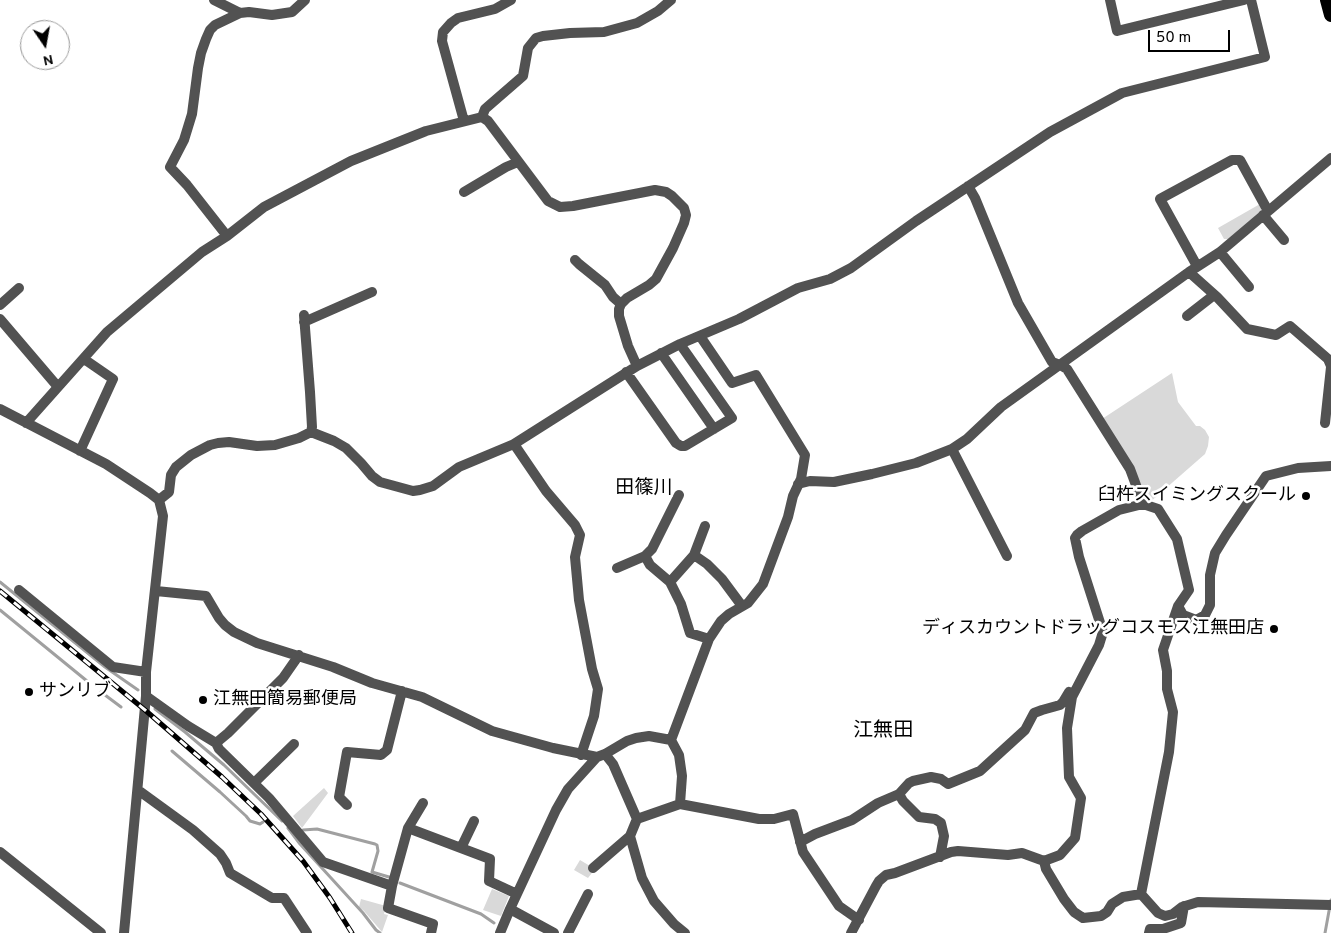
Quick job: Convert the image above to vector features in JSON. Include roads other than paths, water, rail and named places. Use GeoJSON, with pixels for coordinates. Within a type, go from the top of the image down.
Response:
{"type":"FeatureCollection","features":[{"type":"Feature","properties":{"kind":"highway"},"geometry":{"type":"LineString","coordinates":[[1327,0],[1331,15]]}},
{"type":"Feature","properties":{"kind":"street"},"geometry":{"type":"LineString","coordinates":[[214,0],[240,13]]}},
{"type":"Feature","properties":{"kind":"street"},"geometry":{"type":"LineString","coordinates":[[226,236],[187,185],[170,167],[184,140],[192,114],[201,53],[210,30],[215,25],[240,13],[249,12],[272,15],[292,12],[306,0]]}},
{"type":"Feature","properties":{"kind":"street"},"geometry":{"type":"LineString","coordinates":[[464,122],[442,40],[443,32],[458,18],[496,9],[511,0]]}},
{"type":"Feature","properties":{"kind":"street"},"geometry":{"type":"LineString","coordinates":[[482,117],[485,110],[523,76],[528,48],[536,38],[570,33],[604,32],[637,23],[658,11],[671,0]]}},
{"type":"Feature","properties":{"kind":"street"},"geometry":{"type":"LineString","coordinates":[[1110,0],[1117,31],[1244,0]]}},
{"type":"Feature","properties":{"kind":"street"},"geometry":{"type":"LineString","coordinates":[[159,500],[169,492],[171,475],[176,467],[191,455],[210,445],[229,442],[257,446],[275,445],[299,438],[311,432],[346,448],[380,482],[413,491],[433,486],[459,467],[514,444],[637,366],[680,344],[739,319],[798,288],[837,276],[1050,132],[1122,93],[1264,57],[1251,0]]}},
{"type":"Feature","properties":{"kind":"street"},"geometry":{"type":"LineString","coordinates":[[26,422],[107,332],[171,279],[179,270],[264,207],[351,161],[426,131],[482,117],[488,121],[548,201],[560,207],[654,190],[666,192],[684,208],[686,215],[684,223],[656,279],[649,286],[633,293],[621,304],[619,310],[628,346],[637,366]]}},
{"type":"Feature","properties":{"kind":"street"},"geometry":{"type":"LineString","coordinates":[[798,484],[810,481],[834,482],[872,474],[916,463],[952,449],[967,439],[1001,408],[1193,269],[1220,252],[1331,158]]}},
{"type":"Feature","properties":{"kind":"street"},"geometry":{"type":"LineString","coordinates":[[1284,240],[1266,213],[1240,160],[1232,160],[1160,199],[1193,269],[1214,295],[1247,329],[1276,336],[1290,326],[1328,359],[1331,367],[1325,423]]}},
{"type":"Feature","properties":{"kind":"street"},"geometry":{"type":"LineString","coordinates":[[464,192],[518,162]]}},
{"type":"Feature","properties":{"kind":"street"},"geometry":{"type":"LineString","coordinates":[[968,186],[975,198],[1018,303],[1052,362],[1067,369],[1130,468],[1143,504]]}},
{"type":"Feature","properties":{"kind":"street"},"geometry":{"type":"LineString","coordinates":[[1220,252],[1249,287]]}},
{"type":"Feature","properties":{"kind":"street"},"geometry":{"type":"LineString","coordinates":[[576,260],[605,285],[621,304]]}},
{"type":"Feature","properties":{"kind":"street"},"geometry":{"type":"LineString","coordinates":[[0,305],[19,288]]}},
{"type":"Feature","properties":{"kind":"street"},"geometry":{"type":"LineString","coordinates":[[311,432],[304,318],[372,292]]}},
{"type":"Feature","properties":{"kind":"street"},"geometry":{"type":"LineString","coordinates":[[1187,316],[1214,295]]}},
{"type":"Feature","properties":{"kind":"street"},"geometry":{"type":"LineString","coordinates":[[0,319],[58,387]]}},
{"type":"Feature","properties":{"kind":"street"},"geometry":{"type":"LineString","coordinates":[[671,740],[709,639],[720,621],[752,599],[763,584],[788,518],[793,496],[801,479],[805,455],[756,375],[732,383],[700,336]]}},
{"type":"Feature","properties":{"kind":"street"},"geometry":{"type":"LineString","coordinates":[[626,372],[676,443],[685,446],[732,418],[680,344]]}},
{"type":"Feature","properties":{"kind":"street"},"geometry":{"type":"LineString","coordinates":[[661,354],[714,429]]}},
{"type":"Feature","properties":{"kind":"street"},"geometry":{"type":"LineString","coordinates":[[80,451],[112,379],[84,358]]}},
{"type":"Feature","properties":{"kind":"street"},"geometry":{"type":"LineString","coordinates":[[0,409],[113,469],[150,493],[159,500],[163,516],[146,672],[146,696],[124,933]]}},
{"type":"Feature","properties":{"kind":"street"},"geometry":{"type":"LineString","coordinates":[[514,444],[546,491],[575,525],[580,535],[575,557],[579,600],[592,669],[598,689],[594,716],[581,755]]}},
{"type":"Feature","properties":{"kind":"street"},"geometry":{"type":"LineString","coordinates":[[952,449],[1007,556]]}},
{"type":"Feature","properties":{"kind":"street"},"geometry":{"type":"LineString","coordinates":[[1178,606],[1183,615],[1196,620],[1206,614],[1210,605],[1210,575],[1215,553],[1266,476],[1298,468],[1331,466]]}},
{"type":"Feature","properties":{"kind":"street"},"geometry":{"type":"LineString","coordinates":[[617,568],[645,556],[652,549],[679,495]]}},
{"type":"Feature","properties":{"kind":"street"},"geometry":{"type":"LineString","coordinates":[[851,933],[876,886],[886,875],[958,851],[1008,855],[1022,853],[1044,861],[1060,855],[1075,838],[1080,798],[1069,777],[1067,728],[1073,694],[1099,645],[1103,632],[1079,557],[1075,538],[1082,531],[1119,510],[1143,504],[1158,509],[1177,539],[1189,590],[1178,606],[1163,650],[1167,671],[1167,689],[1173,712],[1169,752],[1141,894]]}},
{"type":"Feature","properties":{"kind":"street"},"geometry":{"type":"LineString","coordinates":[[670,582],[694,555],[705,526]]}},
{"type":"Feature","properties":{"kind":"street"},"geometry":{"type":"LineString","coordinates":[[694,555],[708,564],[742,606]]}},
{"type":"Feature","properties":{"kind":"street"},"geometry":{"type":"LineString","coordinates":[[645,556],[650,565],[670,582],[681,604],[690,633],[709,639]]}},
{"type":"Feature","properties":{"kind":"street"},"geometry":{"type":"LineString","coordinates":[[19,590],[113,668],[146,672]]}},
{"type":"Feature","properties":{"kind":"street"},"geometry":{"type":"LineString","coordinates":[[156,591],[206,596],[225,626],[257,643],[334,667],[372,683],[422,697],[492,731],[581,755],[601,756],[613,764],[637,819],[630,836],[594,868]]}},
{"type":"Feature","properties":{"kind":"street"},"geometry":{"type":"LineString","coordinates":[[216,743],[283,678],[299,655]]}},
{"type":"Feature","properties":{"kind":"street"},"geometry":{"type":"LineString","coordinates":[[347,805],[339,797],[347,752],[381,755],[387,750],[402,691]]}},
{"type":"Feature","properties":{"kind":"street"},"geometry":{"type":"LineString","coordinates":[[800,842],[815,834],[852,820],[878,803],[899,794],[913,781],[931,777],[942,779],[948,784],[980,771],[1025,730],[1034,713],[1060,705],[1069,692],[1073,694]]}},
{"type":"Feature","properties":{"kind":"street"},"geometry":{"type":"LineString","coordinates":[[146,696],[216,743],[219,749],[268,798],[323,862],[392,886]]}},
{"type":"Feature","properties":{"kind":"street"},"geometry":{"type":"LineString","coordinates":[[500,933],[516,894],[556,810],[568,789],[601,756],[628,741],[642,736],[671,740],[679,754],[682,776],[680,804]]}},
{"type":"Feature","properties":{"kind":"street"},"geometry":{"type":"LineString","coordinates":[[254,783],[294,744]]}},
{"type":"Feature","properties":{"kind":"street"},"geometry":{"type":"LineString","coordinates":[[138,790],[193,830],[220,854],[230,873],[272,898],[284,898],[307,933]]}},
{"type":"Feature","properties":{"kind":"street"},"geometry":{"type":"LineString","coordinates":[[899,794],[903,801],[919,817],[935,819],[941,823],[944,836],[940,857]]}},
{"type":"Feature","properties":{"kind":"street"},"geometry":{"type":"LineString","coordinates":[[423,803],[408,828],[388,908],[434,924],[431,933]]}},
{"type":"Feature","properties":{"kind":"street"},"geometry":{"type":"LineString","coordinates":[[637,819],[680,804],[759,819],[774,819],[793,814],[803,852],[839,906],[858,920]]}},
{"type":"Feature","properties":{"kind":"street"},"geometry":{"type":"LineString","coordinates":[[461,848],[474,821]]}},
{"type":"Feature","properties":{"kind":"street"},"geometry":{"type":"LineString","coordinates":[[408,828],[490,859],[489,881],[516,894]]}},
{"type":"Feature","properties":{"kind":"street"},"geometry":{"type":"LineString","coordinates":[[630,836],[642,878],[654,901],[674,924],[686,933]]}},
{"type":"Feature","properties":{"kind":"street"},"geometry":{"type":"LineString","coordinates":[[0,852],[101,933]]}},
{"type":"Feature","properties":{"kind":"street"},"geometry":{"type":"LineString","coordinates":[[1044,861],[1046,869],[1064,899],[1074,912],[1083,918],[1101,916],[1107,912],[1112,904],[1123,897],[1141,894]]}},
{"type":"Feature","properties":{"kind":"street"},"geometry":{"type":"LineString","coordinates":[[568,933],[588,894]]}},
{"type":"Feature","properties":{"kind":"street"},"geometry":{"type":"LineString","coordinates":[[1141,894],[1158,913],[1165,916],[1173,914],[1184,906],[1198,902],[1326,905]]}},
{"type":"Feature","properties":{"kind":"street"},"geometry":{"type":"LineString","coordinates":[[1150,933],[1150,929],[1181,923],[1184,906]]}},
{"type":"Feature","properties":{"kind":"street"},"geometry":{"type":"LineString","coordinates":[[510,909],[554,933]]}},
{"type":"Feature","properties":{"kind":"street"},"geometry":{"type":"LineString","coordinates":[[667,933],[674,924]]}},
{"type":"Feature","properties":{"kind":"waterway"},"geometry":{"type":"LineString","coordinates":[[0,582],[105,667],[138,690]]}},
{"type":"Feature","properties":{"kind":"waterway"},"geometry":{"type":"LineString","coordinates":[[0,610],[87,681]]}},
{"type":"Feature","properties":{"kind":"waterway"},"geometry":{"type":"LineString","coordinates":[[101,692],[121,707]]}},
{"type":"Feature","properties":{"kind":"waterway"},"geometry":{"type":"LineString","coordinates":[[155,709],[224,765],[282,821]]}},
{"type":"Feature","properties":{"kind":"waterway"},"geometry":{"type":"LineString","coordinates":[[172,751],[220,792],[250,821],[260,824],[263,822]]}},
{"type":"Feature","properties":{"kind":"waterway"},"geometry":{"type":"LineString","coordinates":[[288,828],[300,844],[380,933]]}},
{"type":"Feature","properties":{"kind":"waterway"},"geometry":{"type":"LineString","coordinates":[[303,830],[317,829],[377,845],[378,851],[372,872],[389,877]]}},
{"type":"Feature","properties":{"kind":"waterway"},"geometry":{"type":"LineString","coordinates":[[400,883],[481,914],[494,923]]}},
{"type":"Feature","properties":{"kind":"waterway"},"geometry":{"type":"LineString","coordinates":[[1325,933],[1331,900]]}},
{"type":"Feature","properties":{"kind":"railway"},"geometry":{"type":"LineString","coordinates":[[0,591],[145,710],[222,777],[261,814],[303,861],[330,898],[352,933]]}},
{"type":"Feature","properties":{"kind":"place","name":"臼杵スイミングスクール"},"geometry":{"type":"Point","coordinates":[1306,496]}},
{"type":"Feature","properties":{"kind":"place","name":"ディスカウントドラッグコスモス江無田店"},"geometry":{"type":"Point","coordinates":[1274,629]}},
{"type":"Feature","properties":{"kind":"place","name":"サンリブ"},"geometry":{"type":"Point","coordinates":[29,692]}},
{"type":"Feature","properties":{"kind":"place","name":"江無田簡易郵便局"},"geometry":{"type":"Point","coordinates":[203,700]}},
{"type":"Feature","properties":{"kind":"district","name":"田篠川"},"geometry":{"type":"Point","coordinates":[644,489]}},
{"type":"Feature","properties":{"kind":"district","name":"江無田"},"geometry":{"type":"Point","coordinates":[883,732]}}]}
